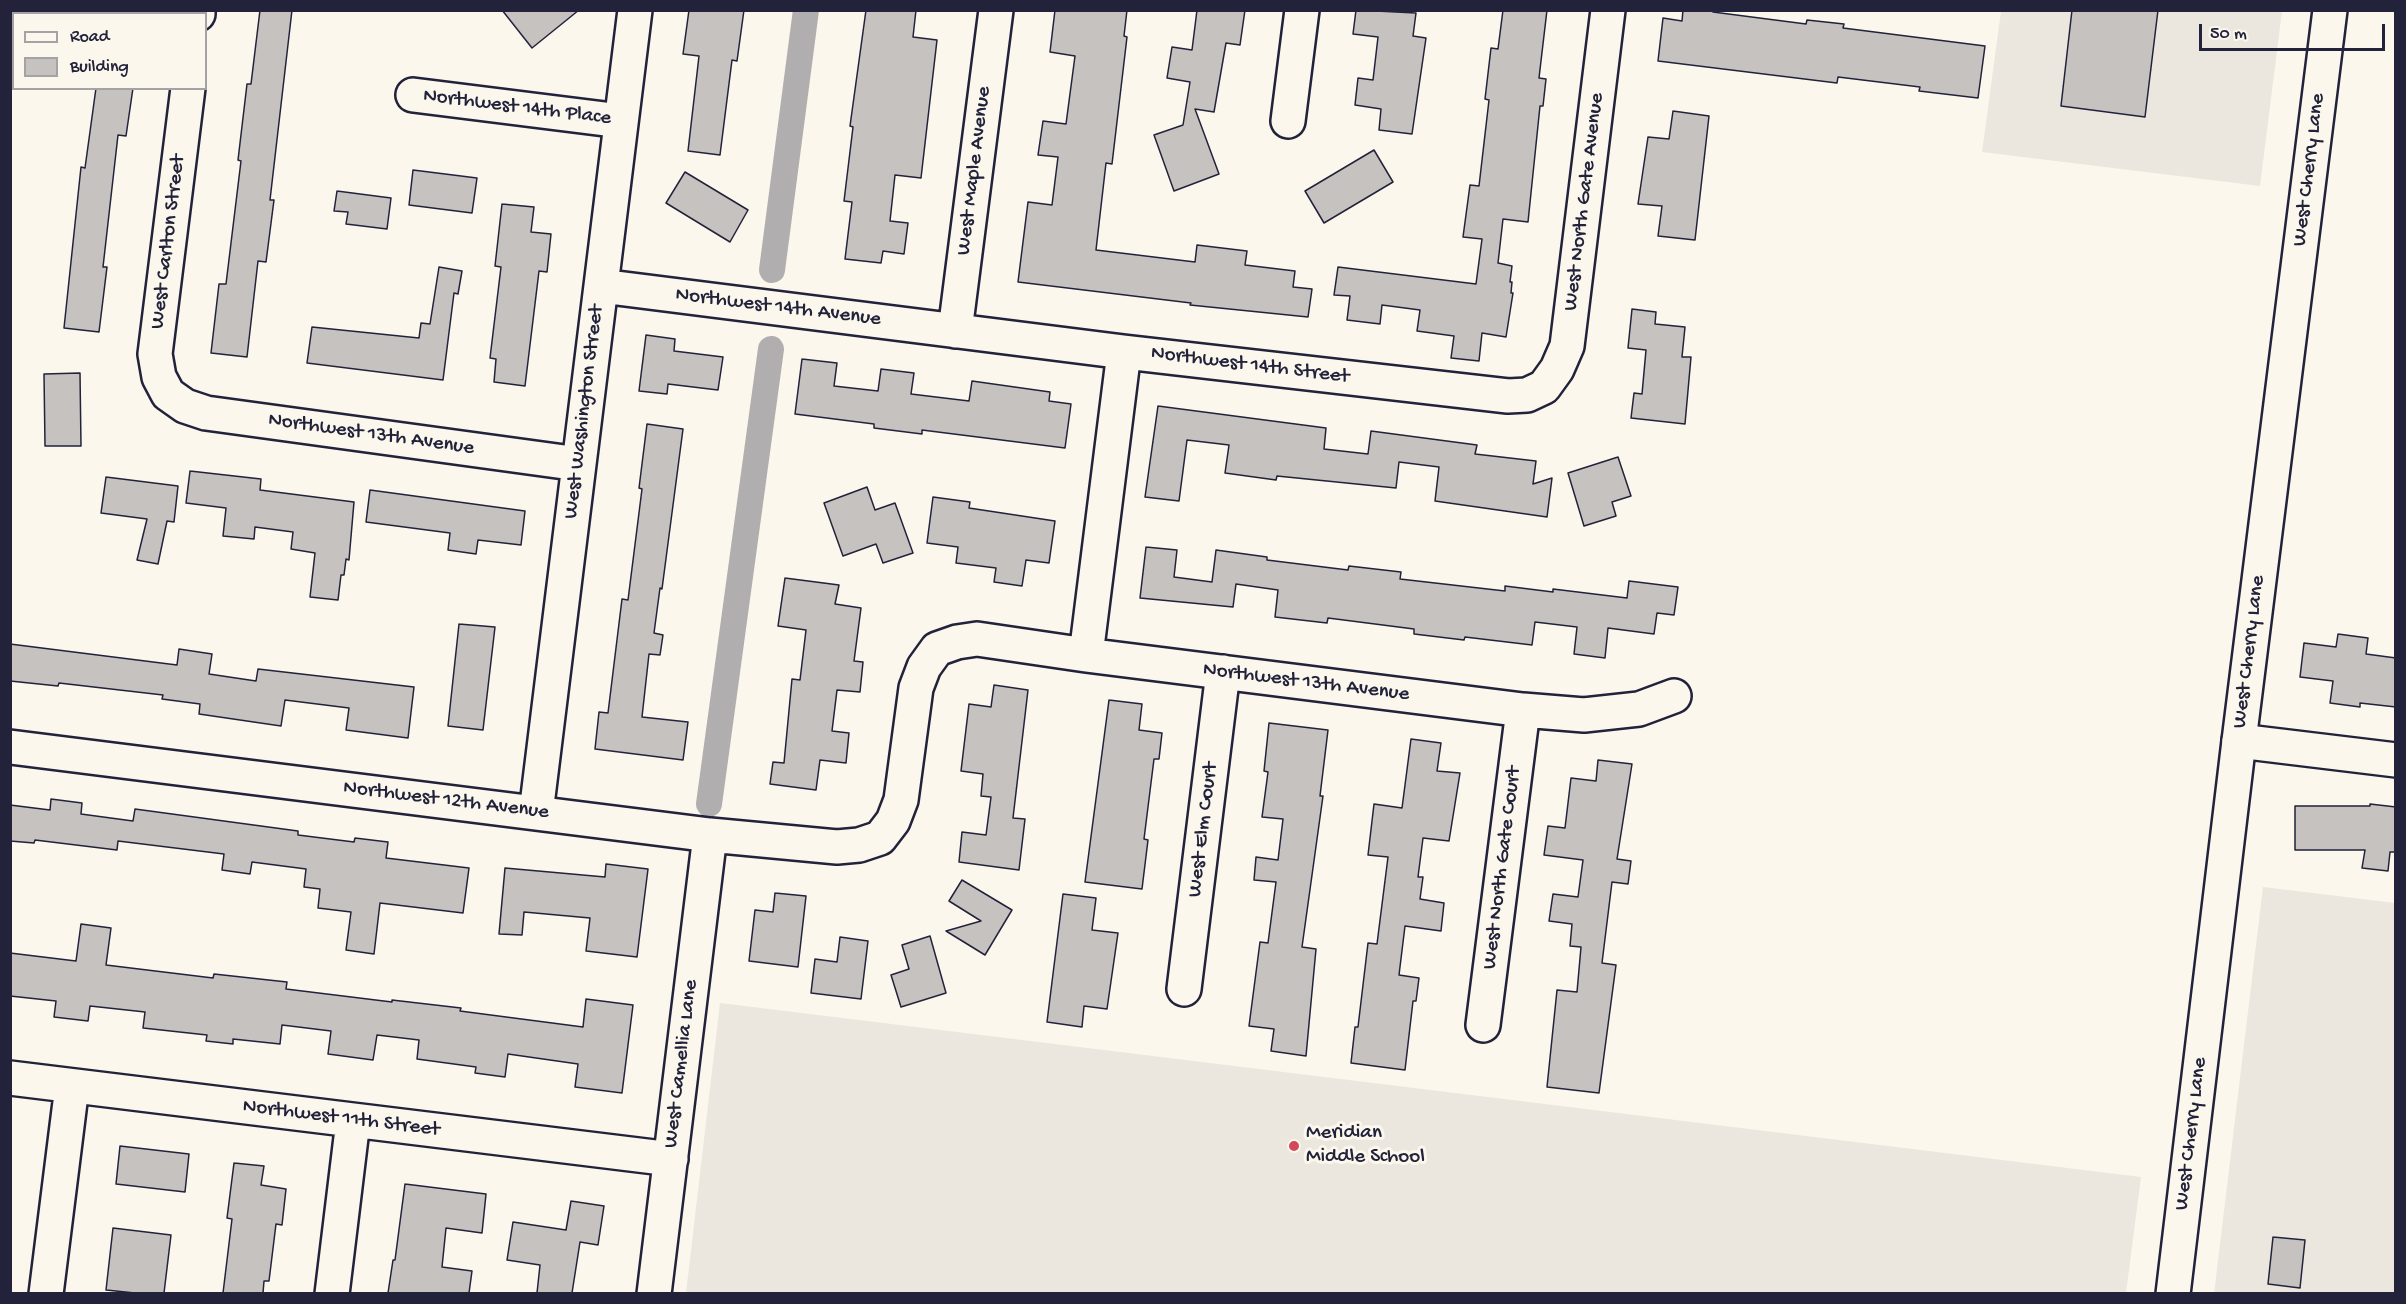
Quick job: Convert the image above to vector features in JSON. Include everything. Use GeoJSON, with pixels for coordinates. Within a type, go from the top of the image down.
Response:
{"type":"FeatureCollection","features":[{"type":"Feature","properties":{"kind":"street","name":"West Washington Street"},"geometry":{"type":"LineString","coordinates":[[536,813],[635,10]]}},
{"type":"Feature","properties":{"kind":"street","name":"West Maple Avenue"},"geometry":{"type":"LineString","coordinates":[[955,331],[996,10]]}},
{"type":"Feature","properties":{"kind":"street"},"geometry":{"type":"LineString","coordinates":[[1288,122],[1302,10]]}},
{"type":"Feature","properties":{"kind":"street","name":"West North Gate Avenue"},"geometry":{"type":"LineString","coordinates":[[1544,387],[1557,369],[1567,346],[1608,10]]}},
{"type":"Feature","properties":{"kind":"street","name":"West Cherry Lane"},"geometry":{"type":"LineString","coordinates":[[2173,1293],[2330,10]]}},
{"type":"Feature","properties":{"kind":"street","name":"West Carlton Street"},"geometry":{"type":"LineString","coordinates":[[168,394],[159,377],[155,354],[188,90]]}},
{"type":"Feature","properties":{"kind":"street","name":"Northwest 14th Place"},"geometry":{"type":"LineString","coordinates":[[413,95],[621,121]]}},
{"type":"Feature","properties":{"kind":"street","name":"Northwest 14th Avenue"},"geometry":{"type":"LineString","coordinates":[[601,286],[955,331]]}},
{"type":"Feature","properties":{"kind":"street","name":"Northwest 14th Street"},"geometry":{"type":"LineString","coordinates":[[955,331],[1508,396],[1527,395],[1544,387]]}},
{"type":"Feature","properties":{"kind":"street"},"geometry":{"type":"LineString","coordinates":[[1086,655],[1124,352]]}},
{"type":"Feature","properties":{"kind":"street","name":"Northwest 13th Avenue"},"geometry":{"type":"LineString","coordinates":[[168,394],[185,406],[206,413],[579,464]]}},
{"type":"Feature","properties":{"kind":"street","name":"Northwest 13th Avenue"},"geometry":{"type":"LineString","coordinates":[[880,838],[893,821],[901,800],[916,688],[924,667],[937,649],[957,642],[977,639],[1086,655],[1523,710],[1584,715],[1639,709],[1674,696]]}},
{"type":"Feature","properties":{"kind":"street","name":"West Elm Court"},"geometry":{"type":"LineString","coordinates":[[1184,988],[1223,672]]}},
{"type":"Feature","properties":{"kind":"street","name":"West North Gate Court"},"geometry":{"type":"LineString","coordinates":[[1483,1025],[1523,710]]}},
{"type":"Feature","properties":{"kind":"street"},"geometry":{"type":"LineString","coordinates":[[2239,741],[2396,760]]}},
{"type":"Feature","properties":{"kind":"street","name":"Northwest 12th Avenue"},"geometry":{"type":"LineString","coordinates":[[10,747],[710,835],[837,847],[859,845],[880,838]]}},
{"type":"Feature","properties":{"kind":"street","name":"West Camellia Lane"},"geometry":{"type":"LineString","coordinates":[[654,1293],[710,835]]}},
{"type":"Feature","properties":{"kind":"street","name":"Northwest 11th Street"},"geometry":{"type":"LineString","coordinates":[[10,1078],[671,1159]]}},
{"type":"Feature","properties":{"kind":"street"},"geometry":{"type":"LineString","coordinates":[[46,1293],[72,1086]]}},
{"type":"Feature","properties":{"kind":"street"},"geometry":{"type":"LineString","coordinates":[[332,1293],[353,1120]]}},
{"type":"Feature","properties":{"kind":"shaded area"},"geometry":{"type":"Polygon","coordinates":[[[2001,11],[2282,11],[2260,186],[1982,152],[2001,11]]]}},
{"type":"Feature","properties":{"kind":"shaded area"},"geometry":{"type":"Polygon","coordinates":[[[2263,887],[2395,903],[2395,1293],[2214,1294],[2263,887]]]}},
{"type":"Feature","properties":{"kind":"shaded area","name":"Meridian Middle School"},"geometry":{"type":"Polygon","coordinates":[[[720,1003],[2141,1177],[2126,1293],[686,1293],[720,1003]]]}},
{"type":"Feature","properties":{"kind":"building"},"geometry":{"type":"Polygon","coordinates":[[[260,10],[292,10],[270,200],[274,200],[266,262],[258,261],[247,357],[211,353],[219,284],[226,284],[241,161],[238,160],[247,84],[251,84],[260,10]]]}},
{"type":"Feature","properties":{"kind":"building"},"geometry":{"type":"Polygon","coordinates":[[[502,10],[579,10],[532,48],[502,10]]]}},
{"type":"Feature","properties":{"kind":"building"},"geometry":{"type":"Polygon","coordinates":[[[689,10],[744,10],[737,61],[732,60],[720,155],[688,151],[699,56],[683,54],[689,10]]]}},
{"type":"Feature","properties":{"kind":"building"},"geometry":{"type":"Polygon","coordinates":[[[866,10],[916,10],[913,37],[937,40],[921,178],[895,175],[890,221],[908,223],[904,254],[883,251],[881,263],[845,259],[852,202],[844,201],[853,127],[850,126],[866,10]]]}},
{"type":"Feature","properties":{"kind":"building"},"geometry":{"type":"Polygon","coordinates":[[[1055,10],[1127,10],[1124,36],[1127,37],[1112,164],[1106,163],[1096,250],[1195,262],[1197,245],[1247,251],[1245,265],[1295,271],[1293,287],[1312,289],[1308,317],[1190,305],[1191,303],[1018,282],[1028,202],[1052,205],[1058,157],[1038,155],[1043,121],[1066,124],[1075,56],[1050,52],[1055,10]]]}},
{"type":"Feature","properties":{"kind":"building"},"geometry":{"type":"Polygon","coordinates":[[[1197,10],[1245,10],[1240,45],[1226,43],[1214,112],[1195,109],[1219,174],[1174,191],[1154,135],[1183,125],[1190,82],[1167,78],[1172,47],[1192,50],[1197,10]]]}},
{"type":"Feature","properties":{"kind":"building"},"geometry":{"type":"Polygon","coordinates":[[[1356,10],[1416,13],[1413,36],[1426,38],[1412,134],[1379,130],[1381,109],[1355,105],[1358,78],[1373,80],[1378,37],[1353,34],[1356,10]]]}},
{"type":"Feature","properties":{"kind":"building"},"geometry":{"type":"Polygon","coordinates":[[[1503,10],[1547,10],[1539,78],[1546,79],[1543,106],[1540,106],[1528,222],[1503,219],[1498,263],[1512,266],[1510,282],[1512,282],[1511,293],[1513,293],[1506,337],[1482,333],[1479,361],[1451,358],[1454,336],[1417,331],[1420,310],[1382,305],[1380,324],[1347,320],[1350,296],[1334,295],[1338,267],[1476,284],[1482,239],[1463,237],[1470,185],[1479,186],[1489,100],[1485,99],[1491,48],[1498,49],[1503,10]]]}},
{"type":"Feature","properties":{"kind":"building"},"geometry":{"type":"Polygon","coordinates":[[[1683,10],[1714,10],[1713,12],[1806,24],[1807,20],[1844,24],[1843,28],[1985,46],[1978,98],[1919,91],[1920,87],[1838,77],[1837,83],[1658,61],[1663,18],[1682,21],[1683,10]]]}},
{"type":"Feature","properties":{"kind":"building"},"geometry":{"type":"Polygon","coordinates":[[[2072,10],[2158,10],[2145,117],[2061,106],[2072,10]]]}},
{"type":"Feature","properties":{"kind":"building"},"geometry":{"type":"Polygon","coordinates":[[[96,90],[133,90],[126,136],[118,135],[103,267],[107,267],[99,332],[64,328],[81,167],[85,168],[96,90]]]}},
{"type":"Feature","properties":{"kind":"building"},"geometry":{"type":"Polygon","coordinates":[[[1673,111],[1709,116],[1695,240],[1658,236],[1662,206],[1638,204],[1648,137],[1669,139],[1673,111]]]}},
{"type":"Feature","properties":{"kind":"building"},"geometry":{"type":"Polygon","coordinates":[[[1374,150],[1393,182],[1324,223],[1305,191],[1374,150]]]}},
{"type":"Feature","properties":{"kind":"building"},"geometry":{"type":"Polygon","coordinates":[[[413,170],[477,178],[472,213],[409,205],[413,170]]]}},
{"type":"Feature","properties":{"kind":"building"},"geometry":{"type":"Polygon","coordinates":[[[685,172],[748,210],[730,242],[666,203],[685,172]]]}},
{"type":"Feature","properties":{"kind":"building"},"geometry":{"type":"Polygon","coordinates":[[[337,191],[391,198],[387,229],[346,224],[348,212],[334,211],[337,191]]]}},
{"type":"Feature","properties":{"kind":"building"},"geometry":{"type":"Polygon","coordinates":[[[502,204],[534,207],[531,232],[551,234],[547,272],[539,271],[525,386],[494,382],[496,359],[490,358],[501,267],[495,266],[502,204]]]}},
{"type":"Feature","properties":{"kind":"building"},"geometry":{"type":"Polygon","coordinates":[[[439,267],[462,271],[458,294],[454,293],[443,380],[307,363],[312,327],[419,338],[421,323],[430,324],[439,267]]]}},
{"type":"Feature","properties":{"kind":"building"},"geometry":{"type":"Polygon","coordinates":[[[1632,309],[1656,312],[1655,324],[1685,327],[1682,357],[1691,357],[1685,424],[1631,418],[1634,393],[1642,394],[1646,350],[1628,348],[1632,309]]]}},
{"type":"Feature","properties":{"kind":"building"},"geometry":{"type":"Polygon","coordinates":[[[646,335],[675,339],[674,351],[723,357],[718,390],[668,384],[667,394],[639,391],[646,335]]]}},
{"type":"Feature","properties":{"kind":"building"},"geometry":{"type":"Polygon","coordinates":[[[802,359],[837,363],[834,386],[878,391],[881,369],[914,373],[911,394],[969,401],[972,381],[1050,392],[1049,401],[1071,404],[1065,448],[922,430],[922,434],[874,428],[874,424],[795,414],[802,359]]]}},
{"type":"Feature","properties":{"kind":"building"},"geometry":{"type":"Polygon","coordinates":[[[80,373],[81,446],[45,446],[44,374],[80,373]]]}},
{"type":"Feature","properties":{"kind":"building"},"geometry":{"type":"Polygon","coordinates":[[[1158,406],[1326,428],[1324,449],[1368,454],[1371,431],[1477,445],[1475,454],[1536,461],[1533,484],[1552,478],[1547,517],[1435,501],[1439,467],[1399,462],[1396,488],[1277,476],[1276,480],[1225,473],[1229,445],[1187,440],[1179,501],[1145,497],[1158,406]]]}},
{"type":"Feature","properties":{"kind":"building"},"geometry":{"type":"Polygon","coordinates":[[[647,424],[683,429],[654,633],[663,635],[660,655],[649,654],[642,717],[688,722],[683,760],[595,749],[599,712],[608,713],[622,599],[628,600],[642,489],[639,488],[647,424]]]}},
{"type":"Feature","properties":{"kind":"building"},"geometry":{"type":"Polygon","coordinates":[[[1618,457],[1631,496],[1612,502],[1616,516],[1584,526],[1568,473],[1618,457]]]}},
{"type":"Feature","properties":{"kind":"building"},"geometry":{"type":"Polygon","coordinates":[[[190,471],[261,479],[260,490],[354,502],[349,560],[346,559],[344,575],[341,575],[338,600],[310,597],[315,553],[291,549],[293,532],[255,527],[254,539],[223,536],[226,508],[186,503],[190,471]]]}},
{"type":"Feature","properties":{"kind":"building"},"geometry":{"type":"Polygon","coordinates":[[[106,477],[178,486],[174,522],[167,521],[158,564],[137,560],[147,519],[101,513],[106,477]]]}},
{"type":"Feature","properties":{"kind":"building"},"geometry":{"type":"Polygon","coordinates":[[[867,487],[875,510],[895,503],[913,553],[883,563],[876,544],[843,556],[824,503],[867,487]]]}},
{"type":"Feature","properties":{"kind":"building"},"geometry":{"type":"Polygon","coordinates":[[[370,490],[525,511],[521,545],[478,540],[476,554],[448,550],[450,533],[366,522],[370,490]]]}},
{"type":"Feature","properties":{"kind":"building"},"geometry":{"type":"Polygon","coordinates":[[[933,497],[970,502],[969,508],[1055,521],[1049,563],[1026,560],[1022,586],[994,582],[996,568],[956,563],[958,547],[927,543],[933,497]]]}},
{"type":"Feature","properties":{"kind":"building"},"geometry":{"type":"Polygon","coordinates":[[[1146,547],[1177,550],[1174,577],[1212,582],[1216,550],[1267,557],[1267,560],[1348,570],[1349,566],[1401,572],[1400,579],[1505,591],[1505,586],[1627,598],[1629,581],[1678,587],[1674,615],[1657,613],[1654,634],[1608,628],[1605,658],[1574,654],[1577,627],[1535,622],[1532,645],[1414,634],[1414,629],[1328,618],[1327,623],[1275,617],[1278,590],[1236,584],[1233,607],[1140,598],[1146,547]]]}},
{"type":"Feature","properties":{"kind":"building"},"geometry":{"type":"Polygon","coordinates":[[[785,578],[839,585],[835,604],[861,608],[854,661],[863,662],[860,692],[837,690],[832,731],[849,733],[846,763],[820,760],[816,790],[770,784],[773,762],[784,763],[792,679],[800,680],[806,630],[778,626],[785,578]]]}},
{"type":"Feature","properties":{"kind":"building"},"geometry":{"type":"Polygon","coordinates":[[[459,624],[495,627],[483,730],[448,726],[459,624]]]}},
{"type":"Feature","properties":{"kind":"building"},"geometry":{"type":"Polygon","coordinates":[[[2338,634],[2368,638],[2366,654],[2396,658],[2396,707],[2360,703],[2360,707],[2330,703],[2333,681],[2300,677],[2304,643],[2336,647],[2338,634]]]}},
{"type":"Feature","properties":{"kind":"building"},"geometry":{"type":"Polygon","coordinates":[[[10,644],[177,665],[179,649],[212,654],[209,674],[256,681],[258,669],[414,687],[408,738],[346,730],[349,708],[285,700],[281,726],[199,714],[200,704],[162,699],[163,695],[59,683],[58,686],[10,681],[10,644]]]}},
{"type":"Feature","properties":{"kind":"building"},"geometry":{"type":"Polygon","coordinates":[[[994,685],[1028,690],[1013,818],[1025,819],[1019,870],[959,862],[962,832],[986,835],[991,797],[981,796],[983,774],[961,771],[969,704],[991,707],[994,685]]]}},
{"type":"Feature","properties":{"kind":"building"},"geometry":{"type":"Polygon","coordinates":[[[1109,700],[1142,704],[1139,730],[1162,733],[1159,759],[1154,759],[1144,839],[1148,840],[1142,889],[1085,882],[1109,700]]]}},
{"type":"Feature","properties":{"kind":"building"},"geometry":{"type":"Polygon","coordinates":[[[1269,723],[1328,730],[1320,796],[1323,796],[1302,947],[1316,949],[1306,1056],[1271,1051],[1274,1029],[1249,1026],[1260,942],[1268,943],[1276,882],[1254,880],[1256,857],[1278,860],[1283,819],[1262,817],[1268,772],[1264,771],[1269,723]]]}},
{"type":"Feature","properties":{"kind":"building"},"geometry":{"type":"Polygon","coordinates":[[[1411,739],[1441,743],[1437,771],[1460,773],[1449,841],[1423,838],[1418,877],[1423,877],[1420,899],[1444,903],[1441,931],[1405,926],[1399,975],[1419,978],[1416,1001],[1413,1001],[1405,1070],[1351,1063],[1355,1027],[1358,1027],[1368,943],[1377,944],[1388,857],[1368,855],[1374,804],[1402,808],[1411,739]]]}},
{"type":"Feature","properties":{"kind":"building"},"geometry":{"type":"Polygon","coordinates":[[[1598,760],[1632,764],[1617,859],[1631,861],[1628,884],[1612,882],[1602,963],[1616,965],[1599,1093],[1547,1087],[1557,990],[1577,992],[1581,947],[1570,946],[1572,924],[1549,921],[1553,894],[1578,897],[1583,860],[1544,855],[1548,826],[1565,828],[1571,778],[1596,781],[1598,760]]]}},
{"type":"Feature","properties":{"kind":"building"},"geometry":{"type":"Polygon","coordinates":[[[51,799],[82,803],[81,814],[133,821],[135,809],[298,831],[298,835],[354,842],[355,838],[388,842],[386,858],[469,868],[463,913],[380,903],[374,954],[346,950],[351,912],[318,908],[320,889],[304,887],[306,869],[252,862],[250,874],[222,870],[224,854],[118,841],[117,850],[35,840],[34,843],[10,841],[10,805],[50,810],[51,799]]]}},
{"type":"Feature","properties":{"kind":"building"},"geometry":{"type":"Polygon","coordinates":[[[2370,804],[2396,807],[2396,852],[2390,852],[2388,871],[2362,868],[2365,850],[2295,850],[2295,806],[2370,806],[2370,804]]]}},
{"type":"Feature","properties":{"kind":"building"},"geometry":{"type":"Polygon","coordinates":[[[606,864],[648,869],[637,957],[586,951],[590,918],[524,912],[522,935],[499,934],[505,868],[605,877],[606,864]]]}},
{"type":"Feature","properties":{"kind":"building"},"geometry":{"type":"Polygon","coordinates":[[[962,880],[1012,910],[985,955],[946,931],[981,921],[949,901],[962,880]]]}},
{"type":"Feature","properties":{"kind":"building"},"geometry":{"type":"Polygon","coordinates":[[[775,893],[806,896],[798,967],[749,961],[755,910],[773,912],[775,893]]]}},
{"type":"Feature","properties":{"kind":"building"},"geometry":{"type":"Polygon","coordinates":[[[1063,894],[1096,898],[1092,930],[1118,933],[1107,1009],[1084,1006],[1082,1027],[1047,1022],[1063,894]]]}},
{"type":"Feature","properties":{"kind":"building"},"geometry":{"type":"Polygon","coordinates":[[[81,924],[111,928],[106,965],[213,978],[214,974],[287,982],[286,989],[461,1008],[460,1011],[583,1027],[586,999],[633,1005],[622,1093],[575,1087],[578,1064],[508,1054],[505,1077],[475,1073],[476,1067],[417,1059],[419,1040],[377,1035],[373,1060],[328,1054],[331,1031],[282,1025],[280,1044],[233,1039],[233,1044],[206,1041],[207,1035],[143,1028],[145,1012],[90,1006],[88,1021],[54,1017],[56,1001],[10,996],[10,953],[76,961],[81,924]]]}},
{"type":"Feature","properties":{"kind":"building"},"geometry":{"type":"Polygon","coordinates":[[[930,936],[946,993],[901,1007],[891,975],[909,969],[902,945],[930,936]]]}},
{"type":"Feature","properties":{"kind":"building"},"geometry":{"type":"Polygon","coordinates":[[[840,937],[868,941],[861,999],[811,993],[815,959],[837,962],[840,937]]]}},
{"type":"Feature","properties":{"kind":"building"},"geometry":{"type":"Polygon","coordinates":[[[120,1146],[189,1154],[185,1192],[116,1184],[120,1146]]]}},
{"type":"Feature","properties":{"kind":"building"},"geometry":{"type":"Polygon","coordinates":[[[234,1163],[264,1166],[261,1185],[286,1189],[282,1225],[276,1224],[269,1281],[264,1281],[263,1293],[223,1293],[232,1219],[227,1218],[234,1163]]]}},
{"type":"Feature","properties":{"kind":"building"},"geometry":{"type":"Polygon","coordinates":[[[405,1184],[486,1194],[482,1233],[446,1228],[442,1267],[472,1271],[469,1293],[388,1293],[393,1260],[395,1260],[405,1184]]]}},
{"type":"Feature","properties":{"kind":"building"},"geometry":{"type":"Polygon","coordinates":[[[571,1201],[604,1206],[598,1245],[580,1242],[572,1293],[537,1293],[540,1265],[507,1260],[513,1222],[566,1230],[571,1201]]]}},
{"type":"Feature","properties":{"kind":"building"},"geometry":{"type":"Polygon","coordinates":[[[113,1228],[171,1235],[164,1293],[106,1290],[113,1228]]]}},
{"type":"Feature","properties":{"kind":"building"},"geometry":{"type":"Polygon","coordinates":[[[2273,1237],[2305,1240],[2300,1288],[2268,1284],[2273,1237]]]}},
{"type":"Feature","properties":{"kind":"waterway"},"geometry":{"type":"LineString","coordinates":[[772,270],[806,10]]}},
{"type":"Feature","properties":{"kind":"waterway"},"geometry":{"type":"LineString","coordinates":[[709,804],[771,349]]}},
{"type":"Feature","properties":{"kind":"place","name":"Meridian Middle School"},"geometry":{"type":"Point","coordinates":[1294,1146]}}]}
